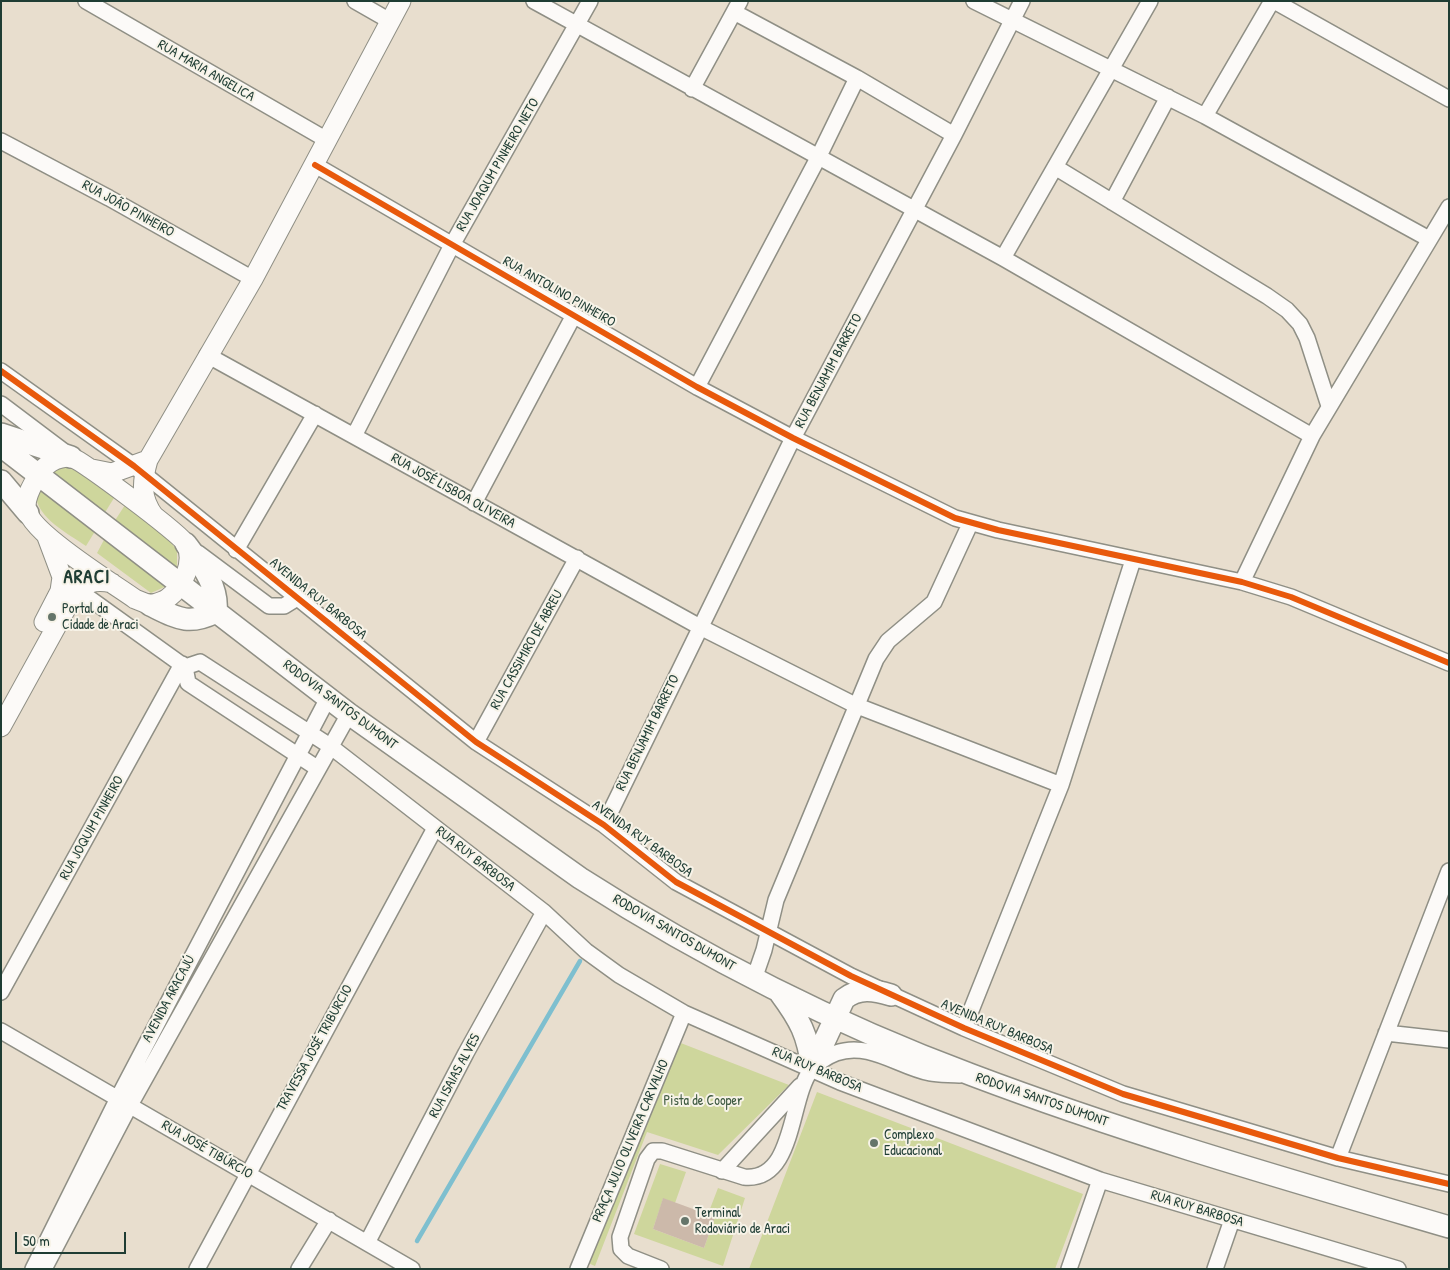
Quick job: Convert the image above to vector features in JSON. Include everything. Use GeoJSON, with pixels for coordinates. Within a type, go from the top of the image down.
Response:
{"type":"FeatureCollection","features":[{"type":"Feature","properties":{"kind":"highway"},"geometry":{"type":"LineString","coordinates":[[1,434],[79,462]]}},
{"type":"Feature","properties":{"kind":"highway","name":"RODOVIA SANTOS DUMONT"},"geometry":{"type":"LineString","coordinates":[[1,446],[179,585],[349,714],[580,878],[625,907],[754,979],[835,1018],[970,1075],[1153,1139],[1449,1227]]}},
{"type":"Feature","properties":{"kind":"highway"},"geometry":{"type":"LineString","coordinates":[[1,481],[28,513]]}},
{"type":"Feature","properties":{"kind":"highway"},"geometry":{"type":"LineString","coordinates":[[150,605],[176,618],[189,621],[199,620],[216,612],[217,603],[210,579],[186,544]]}},
{"type":"Feature","properties":{"kind":"highway"},"geometry":{"type":"LineString","coordinates":[[807,1076],[839,1006],[851,993],[872,990],[891,995]]}},
{"type":"Feature","properties":{"kind":"highway"},"geometry":{"type":"LineString","coordinates":[[778,991],[803,1028],[808,1039],[807,1076]]}},
{"type":"Feature","properties":{"kind":"main road"},"geometry":{"type":"LineString","coordinates":[[154,516],[143,495],[142,467],[253,278],[401,1]]}},
{"type":"Feature","properties":{"kind":"main road"},"geometry":{"type":"LineString","coordinates":[[79,462],[154,516],[186,544],[189,564],[179,585],[169,598],[150,605],[135,599],[47,537],[30,519],[26,506],[28,492],[52,460],[79,462],[105,473],[142,467]]}},
{"type":"Feature","properties":{"kind":"main road"},"geometry":{"type":"LineString","coordinates":[[1,700],[60,591],[62,577],[47,537]]}},
{"type":"Feature","properties":{"kind":"main road"},"geometry":{"type":"LineString","coordinates":[[1,727],[56,625],[78,590],[87,583],[100,581],[112,583]]}},
{"type":"Feature","properties":{"kind":"street","name":"RUA MARIA ANGELICA"},"geometry":{"type":"LineString","coordinates":[[86,1],[327,140]]}},
{"type":"Feature","properties":{"kind":"street"},"geometry":{"type":"LineString","coordinates":[[355,1],[390,22]]}},
{"type":"Feature","properties":{"kind":"street"},"geometry":{"type":"LineString","coordinates":[[534,1],[818,158],[914,208],[1312,436]]}},
{"type":"Feature","properties":{"kind":"street","name":"RUA JOAQUM PINHEIRO NETO"},"geometry":{"type":"LineString","coordinates":[[354,436],[452,246],[590,1]]}},
{"type":"Feature","properties":{"kind":"street"},"geometry":{"type":"LineString","coordinates":[[974,1],[1011,21],[1112,68],[1205,116],[1429,239]]}},
{"type":"Feature","properties":{"kind":"street","name":"RUA BENJAMIM BARRETO"},"geometry":{"type":"LineString","coordinates":[[604,825],[793,438],[954,135],[1022,1]]}},
{"type":"Feature","properties":{"kind":"street"},"geometry":{"type":"LineString","coordinates":[[1003,258],[1150,1]]}},
{"type":"Feature","properties":{"kind":"street"},"geometry":{"type":"LineString","coordinates":[[1205,116],[1273,1],[1449,99]]}},
{"type":"Feature","properties":{"kind":"street"},"geometry":{"type":"LineString","coordinates":[[692,89],[737,6],[954,135]]}},
{"type":"Feature","properties":{"kind":"street"},"geometry":{"type":"LineString","coordinates":[[697,387],[818,158],[857,78]]}},
{"type":"Feature","properties":{"kind":"street"},"geometry":{"type":"LineString","coordinates":[[1112,202],[1168,97]]}},
{"type":"Feature","properties":{"kind":"street","name":"RUA JOÃO PINHEIRO"},"geometry":{"type":"LineString","coordinates":[[1,141],[109,198],[253,278]]}},
{"type":"Feature","properties":{"kind":"street","name":"RUA ANTOLINO PINHEIRO"},"geometry":{"type":"LineString","coordinates":[[315,164],[452,246],[697,387],[793,438],[970,524],[1242,582],[1300,601],[1449,663]]}},
{"type":"Feature","properties":{"kind":"street"},"geometry":{"type":"LineString","coordinates":[[1055,167],[1267,296],[1296,318],[1308,338],[1329,406]]}},
{"type":"Feature","properties":{"kind":"street"},"geometry":{"type":"LineString","coordinates":[[1242,582],[1312,436],[1366,349],[1449,207]]}},
{"type":"Feature","properties":{"kind":"street"},"geometry":{"type":"LineString","coordinates":[[474,502],[574,315]]}},
{"type":"Feature","properties":{"kind":"street","name":"RUA JOSÉ LISBOA OLIVEIRA"},"geometry":{"type":"LineString","coordinates":[[207,355],[700,627],[855,705],[1061,785]]}},
{"type":"Feature","properties":{"kind":"street","name":"AVENIDA RUY BARBOSA"},"geometry":{"type":"LineString","coordinates":[[1,371],[4,371],[142,467],[236,550],[476,742],[604,825],[676,882],[891,995],[964,1028],[1123,1094],[1338,1158],[1449,1184]]}},
{"type":"Feature","properties":{"kind":"street"},"geometry":{"type":"LineString","coordinates":[[1,404],[79,462]]}},
{"type":"Feature","properties":{"kind":"street"},"geometry":{"type":"LineString","coordinates":[[236,550],[316,414]]}},
{"type":"Feature","properties":{"kind":"street"},"geometry":{"type":"LineString","coordinates":[[1,500],[28,513]]}},
{"type":"Feature","properties":{"kind":"street"},"geometry":{"type":"LineString","coordinates":[[754,979],[776,900],[855,705],[882,649],[888,641],[921,615],[937,598],[970,524]]}},
{"type":"Feature","properties":{"kind":"street"},"geometry":{"type":"LineString","coordinates":[[186,544],[269,606],[284,606],[297,598]]}},
{"type":"Feature","properties":{"kind":"street","name":"RUA CASSIMIRO DE ABREU"},"geometry":{"type":"LineString","coordinates":[[476,742],[577,558]]}},
{"type":"Feature","properties":{"kind":"street"},"geometry":{"type":"LineString","coordinates":[[964,1028],[1061,785],[1133,560]]}},
{"type":"Feature","properties":{"kind":"street"},"geometry":{"type":"LineString","coordinates":[[62,577],[183,665],[188,683],[317,768]]}},
{"type":"Feature","properties":{"kind":"street","name":"RUA RUY BARBOSA"},"geometry":{"type":"LineString","coordinates":[[183,665],[200,662],[330,746],[544,912],[586,951],[619,975],[684,1012],[807,1076],[840,1082],[1100,1180],[1398,1269]]}},
{"type":"Feature","properties":{"kind":"street","name":"RUA JOQUIM PINHEIRO"},"geometry":{"type":"LineString","coordinates":[[1,992],[183,665]]}},
{"type":"Feature","properties":{"kind":"street","name":"AVENIDA ARACAJÚ"},"geometry":{"type":"LineString","coordinates":[[44,1269],[124,1102],[297,755],[328,698]]}},
{"type":"Feature","properties":{"kind":"street","name":"AVENIDA ARACAJÚ"},"geometry":{"type":"LineString","coordinates":[[33,1269],[124,1102],[349,714]]}},
{"type":"Feature","properties":{"kind":"street","name":"TRAVESSA JOSÉ TRIBURCIO"},"geometry":{"type":"LineString","coordinates":[[197,1269],[246,1173],[435,828]]}},
{"type":"Feature","properties":{"kind":"street"},"geometry":{"type":"LineString","coordinates":[[1338,1158],[1386,1033],[1442,906],[1449,871]]}},
{"type":"Feature","properties":{"kind":"street","name":"RUA ISAIAS ALVES"},"geometry":{"type":"LineString","coordinates":[[368,1241],[466,1053],[544,912]]}},
{"type":"Feature","properties":{"kind":"street","name":"PRAÇA JULIO OLIVEIRA CARVALHO"},"geometry":{"type":"LineString","coordinates":[[578,1269],[684,1012]]}},
{"type":"Feature","properties":{"kind":"street","name":"RUA JOSÉ TIBÚRCIO"},"geometry":{"type":"LineString","coordinates":[[1,1031],[246,1173],[368,1241],[412,1269]]}},
{"type":"Feature","properties":{"kind":"street"},"geometry":{"type":"LineString","coordinates":[[1386,1033],[1449,1040]]}},
{"type":"Feature","properties":{"kind":"street"},"geometry":{"type":"LineString","coordinates":[[722,1171],[807,1076],[835,1054],[854,1049],[874,1053],[930,1074],[970,1075]]}},
{"type":"Feature","properties":{"kind":"street","name":"PRAÇA JULIO OLIVEIRA CARVALHO"},"geometry":{"type":"LineString","coordinates":[[661,1269],[628,1256],[621,1249],[620,1237],[647,1159],[653,1151],[662,1151],[722,1171],[752,1178],[774,1166],[785,1146],[807,1076]]}},
{"type":"Feature","properties":{"kind":"street"},"geometry":{"type":"LineString","coordinates":[[1069,1269],[1100,1180]]}},
{"type":"Feature","properties":{"kind":"street"},"geometry":{"type":"LineString","coordinates":[[299,1269],[329,1220]]}},
{"type":"Feature","properties":{"kind":"street"},"geometry":{"type":"LineString","coordinates":[[1216,1269],[1232,1220]]}},
{"type":"Feature","properties":{"kind":"green space"},"geometry":{"type":"Polygon","coordinates":[[[65,466],[78,472],[114,498],[104,514],[48,473],[65,466]]]}},
{"type":"Feature","properties":{"kind":"green space"},"geometry":{"type":"Polygon","coordinates":[[[40,487],[97,528],[86,546],[63,531],[41,511],[37,503],[36,494],[40,487]]]}},
{"type":"Feature","properties":{"kind":"green space"},"geometry":{"type":"Polygon","coordinates":[[[125,505],[166,537],[177,550],[177,572],[114,522],[125,505]]]}},
{"type":"Feature","properties":{"kind":"green space"},"geometry":{"type":"Polygon","coordinates":[[[105,538],[169,585],[151,593],[97,553],[105,538]]]}},
{"type":"Feature","properties":{"kind":"green space","name":"Pista de Cooper"},"geometry":{"type":"Polygon","coordinates":[[[673,1040],[789,1085],[718,1155],[647,1132],[595,1266],[588,1263],[673,1040]]]}},
{"type":"Feature","properties":{"kind":"green space","name":"Complexo Educacional"},"geometry":{"type":"Polygon","coordinates":[[[817,1092],[1083,1194],[1055,1269],[749,1269],[817,1092]]]}},
{"type":"Feature","properties":{"kind":"green space"},"geometry":{"type":"Polygon","coordinates":[[[660,1164],[686,1172],[675,1203],[663,1199],[653,1229],[704,1248],[715,1217],[708,1214],[718,1188],[745,1198],[723,1266],[634,1234],[660,1164]]]}},
{"type":"Feature","properties":{"kind":"building","name":"Terminal Rodoviário de Araci"},"geometry":{"type":"Polygon","coordinates":[[[663,1198],[715,1217],[704,1248],[653,1229],[663,1198]]]}},
{"type":"Feature","properties":{"kind":"waterway"},"geometry":{"type":"LineString","coordinates":[[417,1241],[580,961]]}},
{"type":"Feature","properties":{"kind":"cycle path"},"geometry":{"type":"LineString","coordinates":[[315,165],[697,387],[793,438],[955,518],[998,530],[1242,582],[1291,597],[1449,663]]}},
{"type":"Feature","properties":{"kind":"cycle path"},"geometry":{"type":"LineString","coordinates":[[1,371],[134,466],[476,742],[604,825],[676,882],[851,976],[964,1028],[1123,1094],[1338,1158],[1449,1184]]}},
{"type":"Feature","properties":{"kind":"place","name":"Portal da Cidade de Araci"},"geometry":{"type":"Point","coordinates":[52,617]}},
{"type":"Feature","properties":{"kind":"place","name":"Complexo Educacional"},"geometry":{"type":"Point","coordinates":[874,1143]}},
{"type":"Feature","properties":{"kind":"place","name":"Terminal Rodoviário de Araci"},"geometry":{"type":"Point","coordinates":[685,1221]}},
{"type":"Feature","properties":{"kind":"district","name":"ARACI"},"geometry":{"type":"Point","coordinates":[87,578]}}]}
